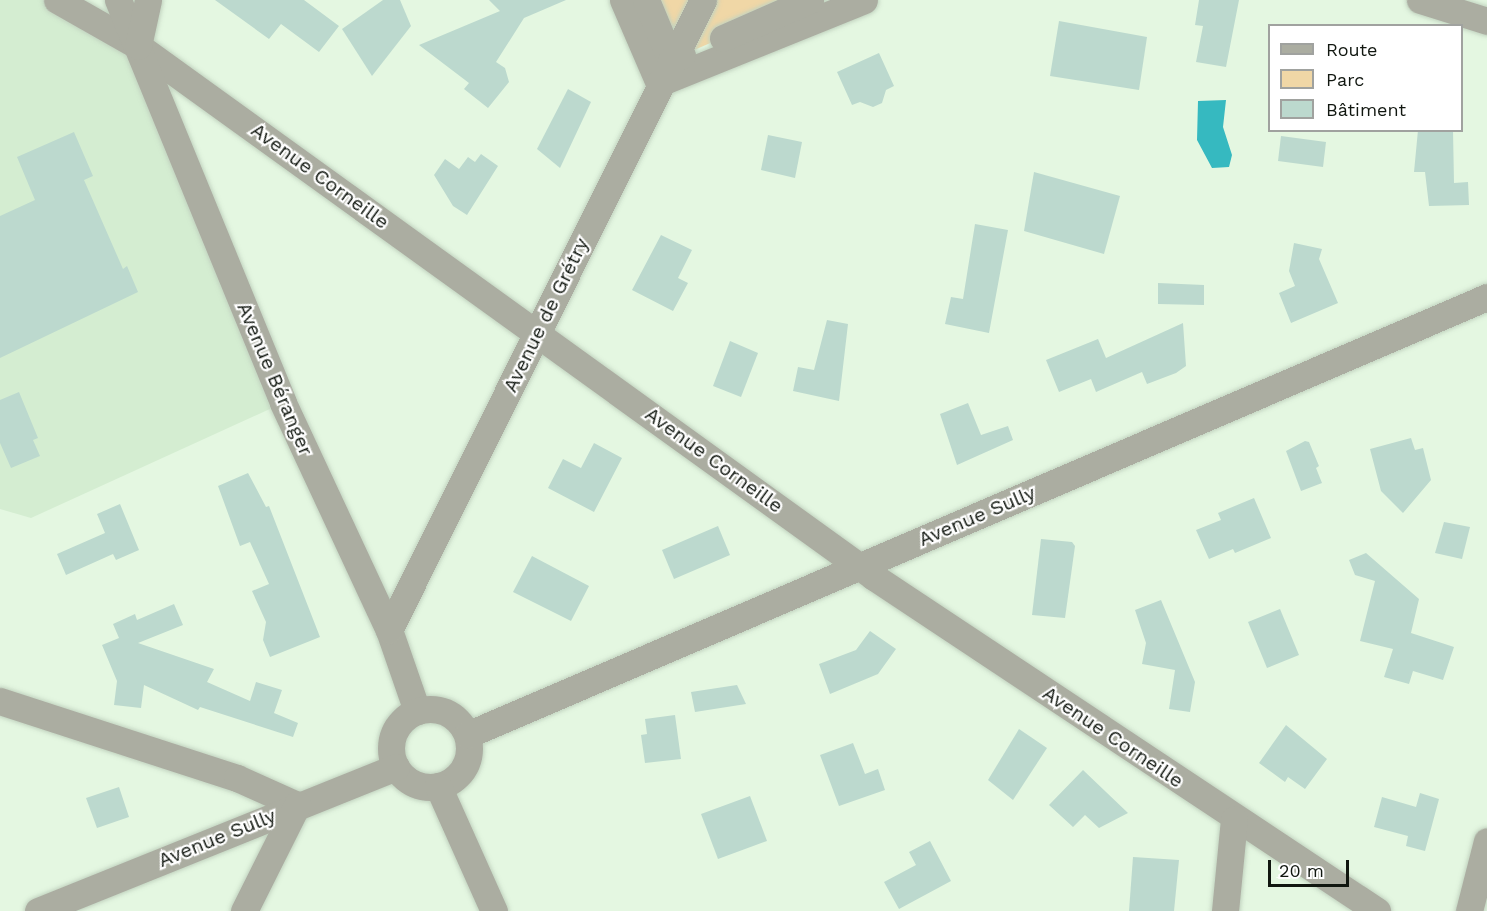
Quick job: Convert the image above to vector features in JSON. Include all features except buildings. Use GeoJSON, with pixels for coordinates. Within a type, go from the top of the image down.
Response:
{"type":"FeatureCollection","features":[{"type":"Feature","properties":{"kind":"street","name":"Avenue Corneille"},"geometry":{"type":"LineString","coordinates":[[57,0],[138,46],[861,566],[1234,819],[1377,911]]}},
{"type":"Feature","properties":{"kind":"street","name":"Avenue Béranger"},"geometry":{"type":"LineString","coordinates":[[118,0],[283,403],[389,630],[417,711]]}},
{"type":"Feature","properties":{"kind":"street"},"geometry":{"type":"LineString","coordinates":[[138,46],[148,0]]}},
{"type":"Feature","properties":{"kind":"street"},"geometry":{"type":"LineString","coordinates":[[623,0],[665,71]]}},
{"type":"Feature","properties":{"kind":"street"},"geometry":{"type":"LineString","coordinates":[[646,0],[665,71]]}},
{"type":"Feature","properties":{"kind":"street","name":"Avenue de Grétry"},"geometry":{"type":"LineString","coordinates":[[389,630],[538,333],[665,71],[703,0]]}},
{"type":"Feature","properties":{"kind":"street"},"geometry":{"type":"LineString","coordinates":[[665,71],[810,0]]}},
{"type":"Feature","properties":{"kind":"street"},"geometry":{"type":"LineString","coordinates":[[665,71],[864,0]]}},
{"type":"Feature","properties":{"kind":"street"},"geometry":{"type":"LineString","coordinates":[[1420,0],[1487,21]]}},
{"type":"Feature","properties":{"kind":"street","name":"Avenue Sully"},"geometry":{"type":"LineString","coordinates":[[467,735],[1487,297]]}},
{"type":"Feature","properties":{"kind":"street"},"geometry":{"type":"LineString","coordinates":[[0,701],[237,778],[297,805],[244,911]]}},
{"type":"Feature","properties":{"kind":"street"},"geometry":{"type":"LineString","coordinates":[[429,709],[453,716],[467,735],[469,748],[464,767],[450,781],[438,786],[414,784],[396,767],[391,745],[394,734],[407,716],[417,711],[429,709]]}},
{"type":"Feature","properties":{"kind":"street","name":"Avenue Sully"},"geometry":{"type":"LineString","coordinates":[[38,911],[396,767]]}},
{"type":"Feature","properties":{"kind":"street"},"geometry":{"type":"LineString","coordinates":[[438,786],[494,911]]}},
{"type":"Feature","properties":{"kind":"street"},"geometry":{"type":"LineString","coordinates":[[1225,911],[1234,819]]}},
{"type":"Feature","properties":{"kind":"street"},"geometry":{"type":"LineString","coordinates":[[1469,911],[1487,841]]}},
{"type":"Feature","properties":{"kind":"shaded area"},"geometry":{"type":"Polygon","coordinates":[[[0,0],[60,0],[138,46],[283,403],[31,518],[0,509],[0,0]]]}},
{"type":"Feature","properties":{"kind":"green space"},"geometry":{"type":"Polygon","coordinates":[[[646,0],[810,0],[671,60],[646,0]]]}},
{"type":"Feature","properties":{"kind":"water"},"geometry":{"type":"Polygon","coordinates":[[[1226,100],[1223,127],[1232,155],[1229,167],[1212,168],[1197,140],[1198,101],[1226,100]]]}}]}
